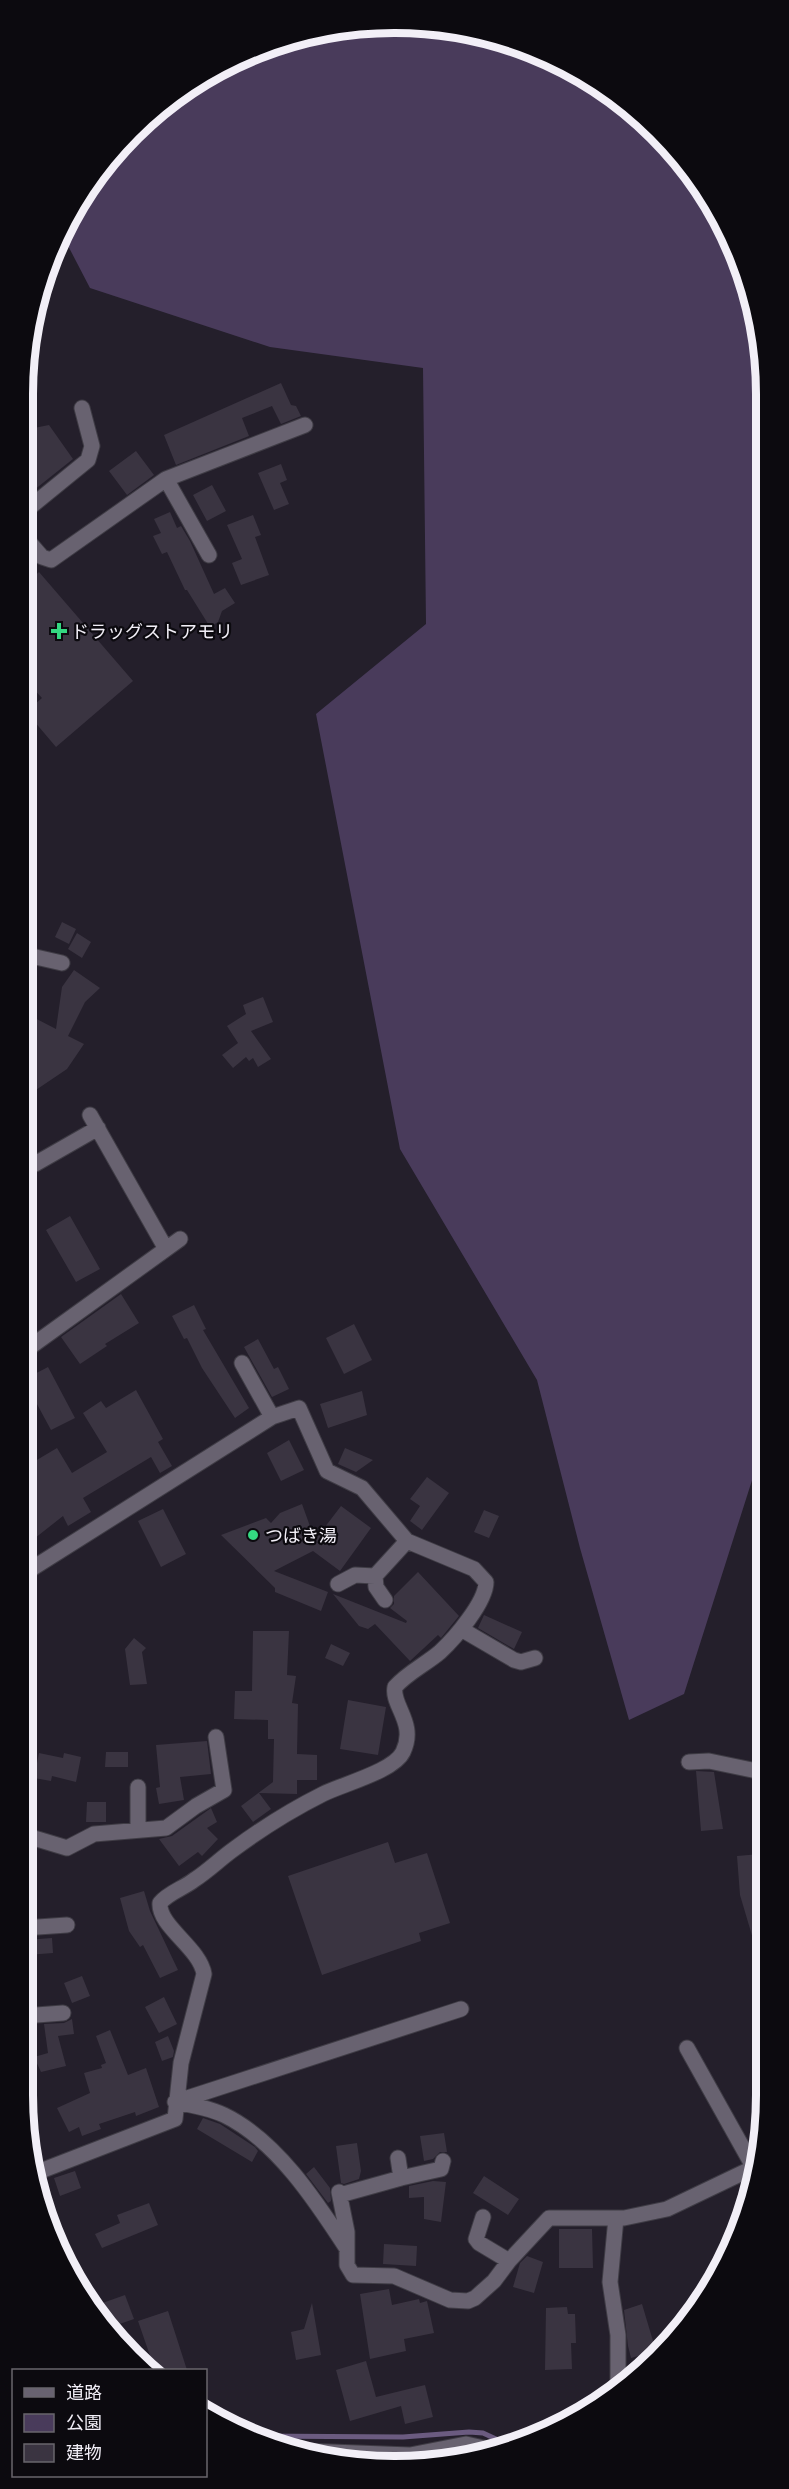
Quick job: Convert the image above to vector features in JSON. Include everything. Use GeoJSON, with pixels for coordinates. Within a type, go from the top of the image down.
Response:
{"type":"FeatureCollection","features":[{"type":"Feature","properties":{"kind":"street"},"geometry":{"type":"LineString","coordinates":[[33,505],[88,460],[92,446],[82,408]]}},
{"type":"Feature","properties":{"kind":"street"},"geometry":{"type":"LineString","coordinates":[[33,546],[45,559],[55,558],[166,479],[305,425]]}},
{"type":"Feature","properties":{"kind":"street"},"geometry":{"type":"LineString","coordinates":[[166,479],[209,555]]}},
{"type":"Feature","properties":{"kind":"street"},"geometry":{"type":"LineString","coordinates":[[33,956],[62,963]]}},
{"type":"Feature","properties":{"kind":"street"},"geometry":{"type":"LineString","coordinates":[[35,1164],[94,1121],[166,1249]]}},
{"type":"Feature","properties":{"kind":"street"},"geometry":{"type":"LineString","coordinates":[[33,1345],[180,1239]]}},
{"type":"Feature","properties":{"kind":"street"},"geometry":{"type":"LineString","coordinates":[[242,1363],[272,1417]]}},
{"type":"Feature","properties":{"kind":"street"},"geometry":{"type":"LineString","coordinates":[[33,1568],[272,1417],[299,1408],[327,1471],[362,1488],[407,1541],[474,1569],[486,1582],[480,1601],[461,1629],[440,1652],[395,1687],[394,1693],[405,1717],[407,1730],[405,1744],[398,1759],[378,1772],[322,1794],[253,1836],[196,1879],[162,1899],[160,1907],[162,1914],[196,1956],[202,1965],[204,1974],[181,2063],[176,2119],[41,2171]]}},
{"type":"Feature","properties":{"kind":"street"},"geometry":{"type":"LineString","coordinates":[[385,1600],[376,1587],[375,1576],[407,1541]]}},
{"type":"Feature","properties":{"kind":"street"},"geometry":{"type":"LineString","coordinates":[[338,1584],[355,1575],[375,1576]]}},
{"type":"Feature","properties":{"kind":"street"},"geometry":{"type":"LineString","coordinates":[[461,1629],[514,1660],[528,1661],[535,1658]]}},
{"type":"Feature","properties":{"kind":"street"},"geometry":{"type":"LineString","coordinates":[[33,1838],[67,1848],[94,1834],[166,1828],[196,1806],[224,1790],[216,1737]]}},
{"type":"Feature","properties":{"kind":"street"},"geometry":{"type":"LineString","coordinates":[[689,1762],[709,1761],[756,1771]]}},
{"type":"Feature","properties":{"kind":"street"},"geometry":{"type":"LineString","coordinates":[[138,1787],[138,1830]]}},
{"type":"Feature","properties":{"kind":"street"},"geometry":{"type":"LineString","coordinates":[[33,1927],[67,1925]]}},
{"type":"Feature","properties":{"kind":"street"},"geometry":{"type":"LineString","coordinates":[[176,2102],[461,2010]]}},
{"type":"Feature","properties":{"kind":"street"},"geometry":{"type":"LineString","coordinates":[[33,2015],[63,2013]]}},
{"type":"Feature","properties":{"kind":"street"},"geometry":{"type":"LineString","coordinates":[[687,2048],[749,2165]]}},
{"type":"Feature","properties":{"kind":"street"},"geometry":{"type":"LineString","coordinates":[[176,2102],[224,2115],[268,2144],[282,2159],[347,2249]]}},
{"type":"Feature","properties":{"kind":"street"},"geometry":{"type":"LineString","coordinates":[[398,2158],[401,2178]]}},
{"type":"Feature","properties":{"kind":"street"},"geometry":{"type":"LineString","coordinates":[[443,2161],[441,2169],[339,2193],[347,2232],[347,2265],[353,2275],[394,2276],[459,2302],[475,2298],[485,2290],[549,2218],[616,2218],[667,2209],[747,2175]]}},
{"type":"Feature","properties":{"kind":"street"},"geometry":{"type":"LineString","coordinates":[[483,2217],[476,2239],[478,2243],[509,2261]]}},
{"type":"Feature","properties":{"kind":"street"},"geometry":{"type":"LineString","coordinates":[[616,2218],[610,2282],[618,2336],[618,2378]]}},
{"type":"Feature","properties":{"kind":"street"},"geometry":{"type":"LineString","coordinates":[[344,2452],[410,2455],[466,2444],[477,2446]]}},
{"type":"Feature","properties":{"kind":"green space"},"geometry":{"type":"Polygon","coordinates":[[[394,33],[442,36],[511,52],[575,81],[615,108],[650,139],[681,174],[708,214],[737,278],[753,347],[756,394],[756,1468],[684,1694],[629,1720],[580,1548],[537,1380],[400,1149],[316,714],[426,624],[423,368],[270,347],[90,288],[67,243],[81,214],[108,174],[156,123],[214,81],[278,52],[347,36],[394,33]]]}},
{"type":"Feature","properties":{"kind":"building"},"geometry":{"type":"Polygon","coordinates":[[[281,383],[291,405],[296,406],[301,416],[281,424],[272,406],[242,418],[249,436],[176,465],[164,435],[281,383]]]}},
{"type":"Feature","properties":{"kind":"building"},"geometry":{"type":"Polygon","coordinates":[[[49,425],[73,459],[33,491],[33,428],[49,425]]]}},
{"type":"Feature","properties":{"kind":"building"},"geometry":{"type":"Polygon","coordinates":[[[136,451],[154,475],[127,495],[109,471],[136,451]]]}},
{"type":"Feature","properties":{"kind":"building"},"geometry":{"type":"Polygon","coordinates":[[[281,464],[287,480],[280,483],[289,504],[274,510],[258,473],[281,464]]]}},
{"type":"Feature","properties":{"kind":"building"},"geometry":{"type":"Polygon","coordinates":[[[212,485],[226,511],[207,521],[193,495],[212,485]]]}},
{"type":"Feature","properties":{"kind":"building"},"geometry":{"type":"Polygon","coordinates":[[[170,512],[177,528],[181,526],[190,541],[214,594],[225,588],[235,603],[222,611],[218,622],[210,627],[185,590],[167,552],[162,554],[153,536],[161,533],[154,519],[170,512]]]}},
{"type":"Feature","properties":{"kind":"building"},"geometry":{"type":"Polygon","coordinates":[[[253,515],[261,535],[255,537],[269,575],[241,585],[232,563],[242,559],[227,525],[253,515]]]}},
{"type":"Feature","properties":{"kind":"building","name":"ドラッグストアモリ"},"geometry":{"type":"Polygon","coordinates":[[[39,572],[133,681],[56,747],[33,720],[33,706],[42,698],[33,688],[33,577],[39,572]]]}},
{"type":"Feature","properties":{"kind":"building"},"geometry":{"type":"Polygon","coordinates":[[[62,922],[76,929],[69,944],[55,937],[62,922]]]}},
{"type":"Feature","properties":{"kind":"building"},"geometry":{"type":"Polygon","coordinates":[[[77,933],[91,942],[82,958],[68,949],[77,933]]]}},
{"type":"Feature","properties":{"kind":"building"},"geometry":{"type":"Polygon","coordinates":[[[74,970],[100,988],[85,1002],[68,1036],[84,1044],[67,1069],[33,1092],[33,1017],[56,1029],[62,987],[74,970]]]}},
{"type":"Feature","properties":{"kind":"building"},"geometry":{"type":"Polygon","coordinates":[[[263,997],[273,1022],[251,1031],[271,1059],[258,1067],[253,1058],[249,1061],[246,1057],[233,1068],[222,1055],[238,1043],[227,1026],[246,1014],[243,1005],[263,997]]]}},
{"type":"Feature","properties":{"kind":"building"},"geometry":{"type":"Polygon","coordinates":[[[70,1216],[100,1269],[76,1282],[46,1230],[70,1216]]]}},
{"type":"Feature","properties":{"kind":"building"},"geometry":{"type":"Polygon","coordinates":[[[121,1294],[139,1323],[105,1344],[107,1346],[80,1364],[61,1337],[121,1294]]]}},
{"type":"Feature","properties":{"kind":"building"},"geometry":{"type":"Polygon","coordinates":[[[194,1305],[206,1329],[203,1330],[249,1408],[235,1418],[202,1368],[187,1338],[184,1339],[172,1316],[194,1305]]]}},
{"type":"Feature","properties":{"kind":"building"},"geometry":{"type":"Polygon","coordinates":[[[354,1324],[372,1360],[344,1374],[326,1338],[354,1324]]]}},
{"type":"Feature","properties":{"kind":"building"},"geometry":{"type":"Polygon","coordinates":[[[258,1339],[274,1369],[278,1367],[289,1389],[272,1397],[244,1347],[258,1339]]]}},
{"type":"Feature","properties":{"kind":"building"},"geometry":{"type":"Polygon","coordinates":[[[48,1367],[75,1418],[51,1430],[33,1397],[33,1375],[48,1367]]]}},
{"type":"Feature","properties":{"kind":"building"},"geometry":{"type":"Polygon","coordinates":[[[136,1390],[163,1439],[158,1442],[172,1466],[160,1473],[151,1457],[83,1498],[91,1512],[68,1526],[63,1516],[33,1540],[33,1462],[57,1448],[72,1473],[107,1452],[83,1413],[101,1401],[106,1408],[136,1390]]]}},
{"type":"Feature","properties":{"kind":"building"},"geometry":{"type":"Polygon","coordinates":[[[362,1391],[367,1415],[328,1428],[320,1404],[362,1391]]]}},
{"type":"Feature","properties":{"kind":"building"},"geometry":{"type":"Polygon","coordinates":[[[289,1440],[304,1470],[281,1481],[267,1453],[289,1440]]]}},
{"type":"Feature","properties":{"kind":"building"},"geometry":{"type":"Polygon","coordinates":[[[345,1448],[373,1460],[356,1472],[338,1464],[345,1448]]]}},
{"type":"Feature","properties":{"kind":"building"},"geometry":{"type":"Polygon","coordinates":[[[427,1477],[449,1493],[422,1530],[410,1521],[420,1506],[410,1499],[427,1477]]]}},
{"type":"Feature","properties":{"kind":"building"},"geometry":{"type":"Polygon","coordinates":[[[302,1504],[315,1540],[341,1506],[371,1528],[340,1571],[313,1551],[274,1571],[328,1592],[321,1611],[275,1592],[275,1588],[221,1535],[266,1518],[271,1523],[280,1513],[302,1504]]]}},
{"type":"Feature","properties":{"kind":"building"},"geometry":{"type":"Polygon","coordinates":[[[163,1509],[186,1554],[161,1567],[138,1521],[163,1509]]]}},
{"type":"Feature","properties":{"kind":"building"},"geometry":{"type":"Polygon","coordinates":[[[484,1510],[499,1516],[489,1538],[474,1532],[484,1510]]]}},
{"type":"Feature","properties":{"kind":"building"},"geometry":{"type":"Polygon","coordinates":[[[418,1572],[459,1616],[441,1638],[438,1635],[410,1661],[375,1624],[368,1629],[359,1626],[333,1594],[406,1623],[407,1621],[390,1608],[394,1604],[394,1596],[418,1572]]]}},
{"type":"Feature","properties":{"kind":"building"},"geometry":{"type":"Polygon","coordinates":[[[484,1615],[522,1632],[514,1649],[478,1628],[484,1615]]]}},
{"type":"Feature","properties":{"kind":"building"},"geometry":{"type":"Polygon","coordinates":[[[253,1631],[289,1631],[287,1675],[296,1676],[292,1703],[298,1704],[297,1754],[317,1755],[317,1780],[297,1780],[297,1794],[259,1793],[271,1809],[253,1822],[241,1806],[273,1782],[274,1739],[268,1739],[268,1720],[234,1719],[235,1691],[252,1691],[253,1631]]]}},
{"type":"Feature","properties":{"kind":"building"},"geometry":{"type":"Polygon","coordinates":[[[134,1638],[146,1648],[142,1652],[147,1684],[130,1685],[125,1649],[134,1638]]]}},
{"type":"Feature","properties":{"kind":"building"},"geometry":{"type":"Polygon","coordinates":[[[331,1644],[350,1653],[343,1666],[325,1658],[331,1644]]]}},
{"type":"Feature","properties":{"kind":"building"},"geometry":{"type":"Polygon","coordinates":[[[348,1700],[386,1707],[378,1755],[340,1749],[348,1700]]]}},
{"type":"Feature","properties":{"kind":"building"},"geometry":{"type":"Polygon","coordinates":[[[207,1741],[211,1774],[180,1777],[184,1800],[159,1804],[156,1788],[160,1787],[156,1745],[207,1741]]]}},
{"type":"Feature","properties":{"kind":"building"},"geometry":{"type":"Polygon","coordinates":[[[106,1752],[128,1752],[128,1767],[105,1767],[106,1752]]]}},
{"type":"Feature","properties":{"kind":"building"},"geometry":{"type":"Polygon","coordinates":[[[39,1753],[63,1758],[64,1753],[81,1757],[76,1782],[52,1776],[51,1781],[34,1778],[39,1753]]]}},
{"type":"Feature","properties":{"kind":"building"},"geometry":{"type":"Polygon","coordinates":[[[696,1771],[714,1772],[723,1829],[701,1831],[696,1771]]]}},
{"type":"Feature","properties":{"kind":"building"},"geometry":{"type":"Polygon","coordinates":[[[87,1802],[106,1802],[106,1822],[86,1822],[87,1802]]]}},
{"type":"Feature","properties":{"kind":"building"},"geometry":{"type":"Polygon","coordinates":[[[211,1808],[217,1822],[207,1828],[218,1839],[202,1856],[198,1852],[179,1866],[159,1839],[172,1836],[211,1808]]]}},
{"type":"Feature","properties":{"kind":"building"},"geometry":{"type":"Polygon","coordinates":[[[388,1842],[395,1863],[427,1853],[450,1923],[419,1933],[421,1941],[322,1975],[288,1876],[388,1842]]]}},
{"type":"Feature","properties":{"kind":"building"},"geometry":{"type":"Polygon","coordinates":[[[756,1854],[756,1949],[740,1895],[737,1856],[756,1854]]]}},
{"type":"Feature","properties":{"kind":"building"},"geometry":{"type":"Polygon","coordinates":[[[144,1891],[150,1911],[178,1970],[160,1978],[143,1945],[140,1947],[129,1931],[120,1898],[144,1891]]]}},
{"type":"Feature","properties":{"kind":"building"},"geometry":{"type":"Polygon","coordinates":[[[52,1938],[53,1953],[33,1955],[33,1939],[52,1938]]]}},
{"type":"Feature","properties":{"kind":"building"},"geometry":{"type":"Polygon","coordinates":[[[82,1976],[90,1996],[72,2003],[64,1983],[82,1976]]]}},
{"type":"Feature","properties":{"kind":"building"},"geometry":{"type":"Polygon","coordinates":[[[164,1997],[177,2024],[159,2033],[145,2007],[164,1997]]]}},
{"type":"Feature","properties":{"kind":"building"},"geometry":{"type":"Polygon","coordinates":[[[72,2019],[74,2034],[58,2036],[66,2066],[41,2072],[34,2057],[48,2053],[44,2024],[64,2023],[72,2019]]]}},
{"type":"Feature","properties":{"kind":"building"},"geometry":{"type":"Polygon","coordinates":[[[110,2030],[128,2075],[146,2068],[159,2107],[136,2116],[135,2112],[99,2124],[101,2129],[82,2136],[79,2127],[69,2132],[57,2108],[90,2093],[84,2073],[102,2068],[101,2065],[106,2063],[96,2036],[110,2030]]]}},
{"type":"Feature","properties":{"kind":"building"},"geometry":{"type":"Polygon","coordinates":[[[168,2036],[174,2051],[173,2057],[162,2061],[155,2042],[168,2036]]]}},
{"type":"Feature","properties":{"kind":"building"},"geometry":{"type":"Polygon","coordinates":[[[203,2118],[220,2124],[255,2147],[258,2151],[252,2162],[197,2129],[203,2118]]]}},
{"type":"Feature","properties":{"kind":"building"},"geometry":{"type":"Polygon","coordinates":[[[444,2133],[447,2152],[440,2152],[433,2159],[424,2161],[420,2136],[444,2133]]]}},
{"type":"Feature","properties":{"kind":"building"},"geometry":{"type":"Polygon","coordinates":[[[357,2143],[361,2171],[359,2179],[341,2183],[336,2146],[357,2143]]]}},
{"type":"Feature","properties":{"kind":"building"},"geometry":{"type":"Polygon","coordinates":[[[314,2167],[330,2188],[331,2201],[328,2203],[306,2174],[314,2167]]]}},
{"type":"Feature","properties":{"kind":"building"},"geometry":{"type":"Polygon","coordinates":[[[75,2171],[81,2188],[60,2196],[54,2178],[75,2171]]]}},
{"type":"Feature","properties":{"kind":"building"},"geometry":{"type":"Polygon","coordinates":[[[484,2176],[519,2199],[508,2215],[473,2193],[484,2176]]]}},
{"type":"Feature","properties":{"kind":"building"},"geometry":{"type":"Polygon","coordinates":[[[433,2181],[446,2182],[441,2222],[424,2219],[424,2197],[409,2198],[409,2186],[433,2181]]]}},
{"type":"Feature","properties":{"kind":"building"},"geometry":{"type":"Polygon","coordinates":[[[149,2203],[158,2225],[102,2248],[95,2234],[120,2223],[117,2215],[149,2203]]]}},
{"type":"Feature","properties":{"kind":"building"},"geometry":{"type":"Polygon","coordinates":[[[559,2229],[592,2229],[593,2268],[559,2268],[559,2229]]]}},
{"type":"Feature","properties":{"kind":"building"},"geometry":{"type":"Polygon","coordinates":[[[384,2244],[417,2246],[416,2266],[383,2264],[384,2244]]]}},
{"type":"Feature","properties":{"kind":"building"},"geometry":{"type":"Polygon","coordinates":[[[527,2256],[543,2262],[534,2293],[513,2287],[520,2263],[527,2256]]]}},
{"type":"Feature","properties":{"kind":"building"},"geometry":{"type":"Polygon","coordinates":[[[389,2289],[392,2305],[419,2299],[420,2303],[427,2301],[434,2333],[404,2339],[406,2351],[370,2359],[360,2294],[389,2289]]]}},
{"type":"Feature","properties":{"kind":"building"},"geometry":{"type":"Polygon","coordinates":[[[125,2295],[134,2319],[116,2325],[100,2304],[125,2295]]]}},
{"type":"Feature","properties":{"kind":"building"},"geometry":{"type":"Polygon","coordinates":[[[312,2303],[321,2355],[296,2360],[291,2332],[304,2329],[312,2303]]]}},
{"type":"Feature","properties":{"kind":"building"},"geometry":{"type":"Polygon","coordinates":[[[642,2304],[654,2345],[646,2354],[631,2358],[624,2310],[642,2304]]]}},
{"type":"Feature","properties":{"kind":"building"},"geometry":{"type":"Polygon","coordinates":[[[567,2307],[568,2314],[575,2314],[576,2343],[571,2343],[572,2369],[545,2370],[546,2308],[567,2307]]]}},
{"type":"Feature","properties":{"kind":"building"},"geometry":{"type":"Polygon","coordinates":[[[168,2311],[187,2369],[160,2369],[152,2363],[138,2321],[168,2311]]]}},
{"type":"Feature","properties":{"kind":"building"},"geometry":{"type":"Polygon","coordinates":[[[366,2361],[376,2397],[425,2385],[433,2417],[405,2424],[401,2406],[350,2421],[336,2370],[366,2361]]]}},
{"type":"Feature","properties":{"kind":"waterway"},"geometry":{"type":"LineString","coordinates":[[276,2436],[403,2437],[469,2432],[483,2433],[499,2441]]}},
{"type":"Feature","properties":{"kind":"place","name":"ドラッグストアモリ"},"geometry":{"type":"Point","coordinates":[59,631]}},
{"type":"Feature","properties":{"kind":"place","name":"つばき湯"},"geometry":{"type":"Point","coordinates":[253,1535]}}]}
